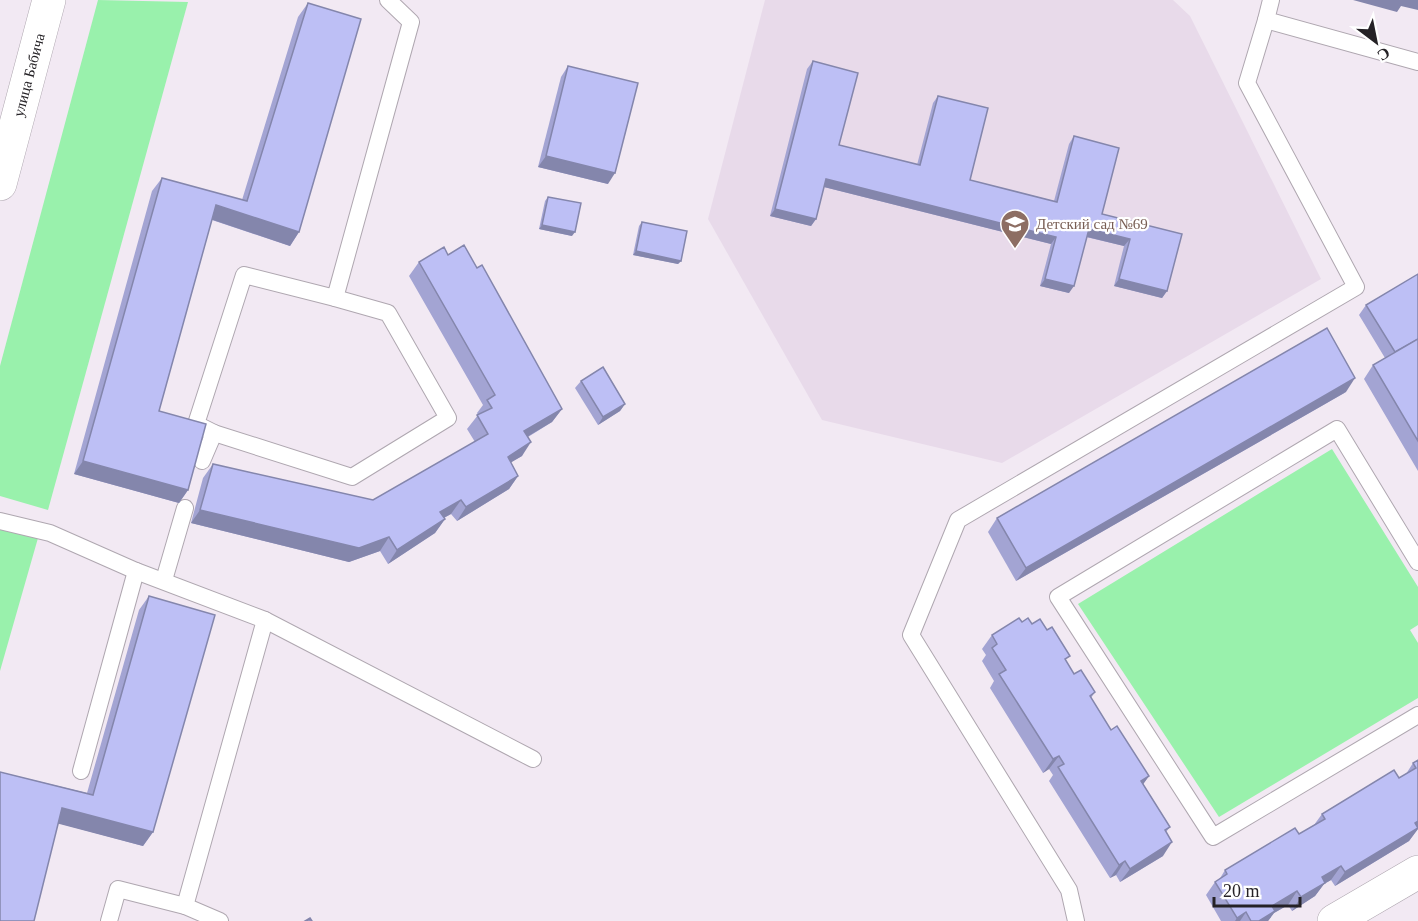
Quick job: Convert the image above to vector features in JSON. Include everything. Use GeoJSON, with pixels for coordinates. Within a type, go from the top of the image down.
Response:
{"type":"FeatureCollection","features":[{"type":"Feature","properties":{"kind":"street","name":"улица Бабича"},"geometry":{"type":"LineString","coordinates":[[0,184],[49,0]]}},
{"type":"Feature","properties":{"kind":"street"},"geometry":{"type":"LineString","coordinates":[[1334,921],[1418,872]]}},
{"type":"Feature","properties":{"kind":"lane"},"geometry":{"type":"LineString","coordinates":[[335,298],[411,22],[388,0]]}},
{"type":"Feature","properties":{"kind":"lane"},"geometry":{"type":"LineString","coordinates":[[1076,921],[1069,890],[911,635],[958,520],[1356,287],[1247,83],[1271,0]]}},
{"type":"Feature","properties":{"kind":"lane"},"geometry":{"type":"LineString","coordinates":[[1266,20],[1418,62]]}},
{"type":"Feature","properties":{"kind":"lane"},"geometry":{"type":"LineString","coordinates":[[244,275],[388,312],[448,418],[352,477],[214,433],[195,424],[244,275]]}},
{"type":"Feature","properties":{"kind":"lane"},"geometry":{"type":"LineString","coordinates":[[1418,562],[1336,429],[1058,597],[1213,837],[1418,715]]}},
{"type":"Feature","properties":{"kind":"lane"},"geometry":{"type":"LineString","coordinates":[[202,461],[214,433]]}},
{"type":"Feature","properties":{"kind":"lane"},"geometry":{"type":"LineString","coordinates":[[164,580],[185,508]]}},
{"type":"Feature","properties":{"kind":"lane"},"geometry":{"type":"LineString","coordinates":[[0,521],[50,533],[136,571],[265,620],[532,759]]}},
{"type":"Feature","properties":{"kind":"lane"},"geometry":{"type":"LineString","coordinates":[[81,771],[136,571]]}},
{"type":"Feature","properties":{"kind":"lane"},"geometry":{"type":"LineString","coordinates":[[185,906],[265,620]]}},
{"type":"Feature","properties":{"kind":"lane"},"geometry":{"type":"LineString","coordinates":[[109,921],[118,889],[185,906],[220,921]]}},
{"type":"Feature","properties":{"kind":"shaded area","name":"Детский сад №69"},"geometry":{"type":"Polygon","coordinates":[[[765,0],[1173,0],[1190,16],[1321,279],[1002,463],[822,420],[708,219],[765,0]]]}},
{"type":"Feature","properties":{"kind":"green space"},"geometry":{"type":"Polygon","coordinates":[[[98,0],[188,2],[48,510],[0,496],[0,366],[98,0]]]}},
{"type":"Feature","properties":{"kind":"green space"},"geometry":{"type":"Polygon","coordinates":[[[1332,449],[1418,587],[1418,625],[1410,630],[1418,643],[1418,698],[1219,817],[1078,604],[1332,449]]]}},
{"type":"Feature","properties":{"kind":"green space"},"geometry":{"type":"Polygon","coordinates":[[[0,529],[38,538],[0,671],[0,529]]]}},
{"type":"Feature","properties":{"kind":"building"},"geometry":{"type":"Polygon","coordinates":[[[308,3],[361,19],[299,232],[216,205],[159,411],[206,424],[188,490],[83,461],[162,178],[247,201],[308,3]]]}},
{"type":"Feature","properties":{"kind":"building"},"geometry":{"type":"Polygon","coordinates":[[[813,61],[858,73],[839,145],[920,165],[938,96],[988,108],[970,180],[1057,202],[1074,136],[1119,148],[1102,214],[1182,234],[1167,291],[1119,279],[1130,239],[1089,229],[1074,286],[1045,279],[1056,237],[826,179],[816,219],[775,209],[813,61]]]}},
{"type":"Feature","properties":{"kind":"building"},"geometry":{"type":"Polygon","coordinates":[[[568,66],[638,83],[615,173],[546,156],[568,66]]]}},
{"type":"Feature","properties":{"kind":"building"},"geometry":{"type":"Polygon","coordinates":[[[548,197],[581,203],[575,232],[542,225],[548,197]]]}},
{"type":"Feature","properties":{"kind":"building"},"geometry":{"type":"Polygon","coordinates":[[[642,222],[687,231],[681,261],[636,251],[642,222]]]}},
{"type":"Feature","properties":{"kind":"building"},"geometry":{"type":"Polygon","coordinates":[[[464,245],[477,268],[482,265],[562,409],[524,431],[531,442],[508,457],[518,476],[466,507],[461,500],[440,512],[445,519],[397,550],[389,537],[359,548],[200,510],[213,464],[373,500],[488,434],[477,415],[492,408],[487,400],[495,395],[419,262],[444,247],[448,255],[464,245]]]}},
{"type":"Feature","properties":{"kind":"building"},"geometry":{"type":"Polygon","coordinates":[[[1418,274],[1418,339],[1395,352],[1366,305],[1418,274]]]}},
{"type":"Feature","properties":{"kind":"building"},"geometry":{"type":"Polygon","coordinates":[[[1327,328],[1355,378],[1026,568],[997,518],[1327,328]]]}},
{"type":"Feature","properties":{"kind":"building"},"geometry":{"type":"Polygon","coordinates":[[[1418,339],[1418,441],[1373,365],[1418,339]]]}},
{"type":"Feature","properties":{"kind":"building"},"geometry":{"type":"Polygon","coordinates":[[[603,367],[625,404],[603,417],[581,381],[603,367]]]}},
{"type":"Feature","properties":{"kind":"building"},"geometry":{"type":"Polygon","coordinates":[[[149,596],[215,615],[153,832],[62,808],[34,921],[0,921],[0,772],[93,795],[149,596]]]}},
{"type":"Feature","properties":{"kind":"building"},"geometry":{"type":"Polygon","coordinates":[[[1019,618],[1022,622],[1028,618],[1032,624],[1040,619],[1047,630],[1052,627],[1070,656],[1065,659],[1074,674],[1081,670],[1095,692],[1090,696],[1111,730],[1117,726],[1149,776],[1141,781],[1170,827],[1165,830],[1172,842],[1130,869],[1125,861],[1119,865],[1058,767],[1064,764],[1059,756],[1053,759],[999,674],[1006,670],[992,648],[997,644],[992,635],[1019,618]]]}},
{"type":"Feature","properties":{"kind":"building"},"geometry":{"type":"Polygon","coordinates":[[[1418,760],[1418,821],[1415,823],[1418,828],[1345,872],[1341,866],[1322,877],[1325,883],[1301,897],[1297,891],[1272,906],[1275,911],[1259,921],[1251,921],[1246,912],[1237,918],[1215,882],[1227,874],[1225,870],[1295,828],[1299,834],[1325,819],[1322,814],[1394,770],[1399,778],[1416,768],[1413,763],[1418,760]]]}},
{"type":"Feature","properties":{"kind":"place","name":"Детский сад №69"},"geometry":{"type":"Point","coordinates":[1015,250]}}]}
